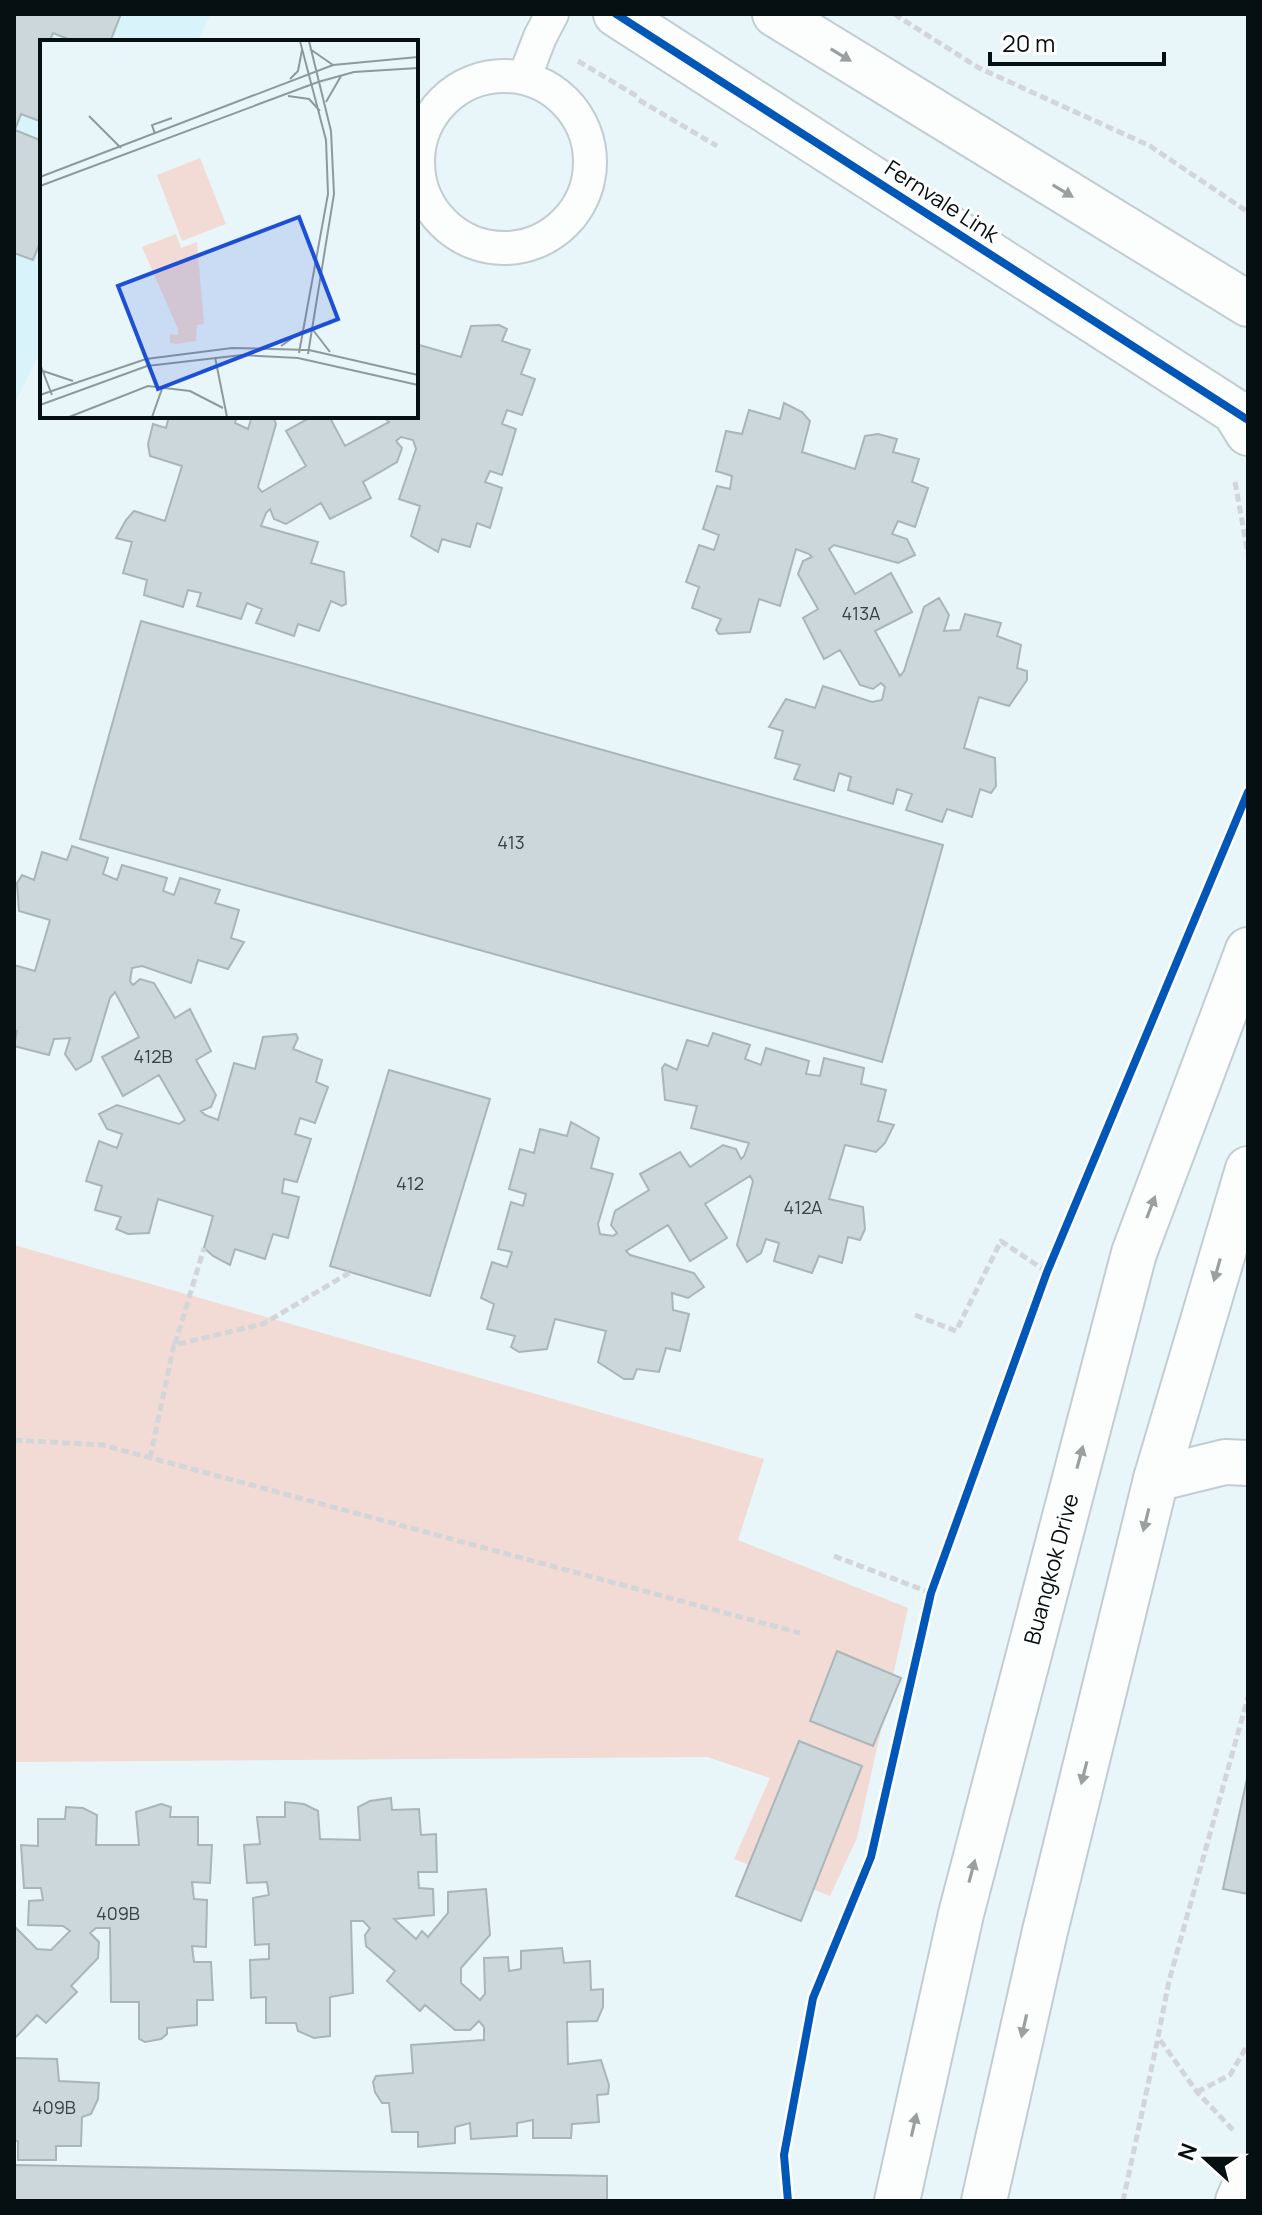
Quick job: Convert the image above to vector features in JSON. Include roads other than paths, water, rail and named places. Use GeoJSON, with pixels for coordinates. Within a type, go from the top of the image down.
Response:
{"type":"FeatureCollection","features":[{"type":"Feature","properties":{"kind":"main road","name":"Fernvale Link"},"geometry":{"type":"LineString","coordinates":[[616,14],[1244,422]]}},
{"type":"Feature","properties":{"kind":"main road"},"geometry":{"type":"LineString","coordinates":[[775,14],[1248,304]]}},
{"type":"Feature","properties":{"kind":"main road","name":"Buangkok Drive"},"geometry":{"type":"LineString","coordinates":[[897,2201],[961,1914],[1134,1253],[1248,950]]}},
{"type":"Feature","properties":{"kind":"main road"},"geometry":{"type":"LineString","coordinates":[[984,2201],[1045,1931],[1156,1479],[1248,1169]]}},
{"type":"Feature","properties":{"kind":"main road"},"geometry":{"type":"LineString","coordinates":[[1156,1479],[1225,1462],[1248,1463]]}},
{"type":"Feature","properties":{"kind":"main road"},"geometry":{"type":"LineString","coordinates":[[1238,2201],[1248,2178]]}},
{"type":"Feature","properties":{"kind":"lane"},"geometry":{"type":"LineString","coordinates":[[525,76],[552,14]]}},
{"type":"Feature","properties":{"kind":"lane"},"geometry":{"type":"LineString","coordinates":[[418,147],[427,118],[453,90],[487,75],[525,76],[566,99],[589,142],[587,190],[559,230],[522,248],[480,247],[444,227],[434,217],[418,161]]}}]}
